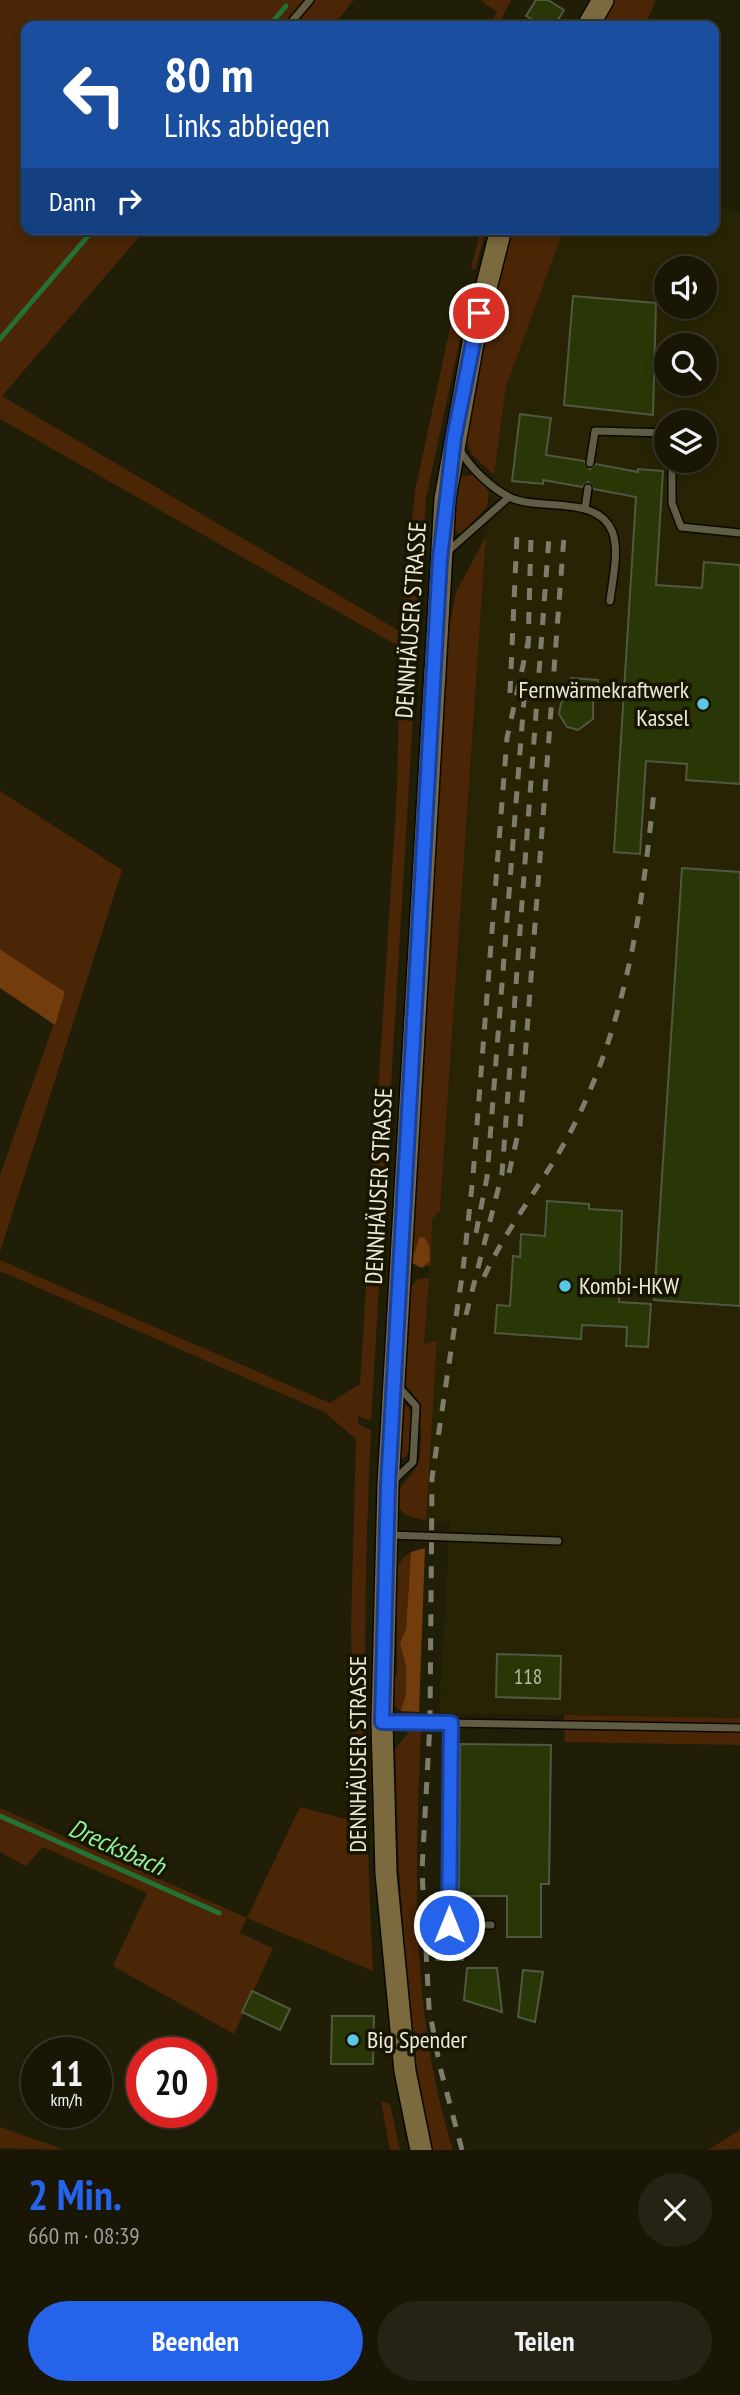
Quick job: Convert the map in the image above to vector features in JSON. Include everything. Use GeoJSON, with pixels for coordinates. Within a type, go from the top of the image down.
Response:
{"type":"FeatureCollection","features":[{"type":"Feature","properties":{"kind":"street"},"geometry":{"type":"LineString","coordinates":[[591,21],[603,0]]}},
{"type":"Feature","properties":{"kind":"street","name":"DENNHÄUSER STRASSE"},"geometry":{"type":"LineString","coordinates":[[421,2150],[405,2071],[386,1873],[382,1722],[388,1485],[440,559],[454,438],[475,332],[499,235]]}},
{"type":"Feature","properties":{"kind":"lane"},"geometry":{"type":"LineString","coordinates":[[292,21],[310,0]]}},
{"type":"Feature","properties":{"kind":"lane"},"geometry":{"type":"LineString","coordinates":[[590,463],[594,431],[654,433]]}},
{"type":"Feature","properties":{"kind":"lane"},"geometry":{"type":"LineString","coordinates":[[454,438],[467,461],[509,497],[585,509],[601,516],[613,533],[610,601]]}},
{"type":"Feature","properties":{"kind":"lane"},"geometry":{"type":"LineString","coordinates":[[672,473],[672,503],[681,527],[740,533]]}},
{"type":"Feature","properties":{"kind":"lane"},"geometry":{"type":"LineString","coordinates":[[585,509],[587,488]]}},
{"type":"Feature","properties":{"kind":"lane"},"geometry":{"type":"LineString","coordinates":[[440,559],[509,497]]}},
{"type":"Feature","properties":{"kind":"lane"},"geometry":{"type":"LineString","coordinates":[[387,1535],[558,1541]]}},
{"type":"Feature","properties":{"kind":"lane"},"geometry":{"type":"LineString","coordinates":[[382,1722],[740,1728]]}},
{"type":"Feature","properties":{"kind":"lane"},"geometry":{"type":"LineString","coordinates":[[451,1723],[449,1925],[491,1925]]}},
{"type":"Feature","properties":{"kind":"shaded area"},"geometry":{"type":"Polygon","coordinates":[[[0,0],[354,0],[337,21],[21,21],[21,235],[141,235],[2,396],[401,632],[415,491],[452,319],[463,325],[426,498],[371,1421],[359,1416],[358,1424],[371,1430],[365,1700],[373,1971],[247,1918],[300,1807],[346,1819],[354,1801],[351,1626],[356,1439],[324,1412],[0,1271],[0,1260],[330,1403],[360,1384],[397,790],[400,647],[0,419],[0,0]]]}},
{"type":"Feature","properties":{"kind":"shaded area"},"geometry":{"type":"Polygon","coordinates":[[[480,0],[511,0],[502,18],[506,21],[492,21],[497,12],[480,0]]]}},
{"type":"Feature","properties":{"kind":"shaded area"},"geometry":{"type":"Polygon","coordinates":[[[613,0],[656,0],[647,21],[602,21],[613,0]]]}},
{"type":"Feature","properties":{"kind":"shaded area"},"geometry":{"type":"Polygon","coordinates":[[[719,206],[740,214],[740,1718],[439,1713],[450,1522],[426,1521],[437,1342],[424,1345],[432,1219],[440,1211],[486,536],[506,387],[562,235],[719,235],[719,206]]]}},
{"type":"Feature","properties":{"kind":"shaded area"},"geometry":{"type":"Polygon","coordinates":[[[479,235],[484,235],[475,270],[471,268],[479,235]]]}},
{"type":"Feature","properties":{"kind":"shaded area"},"geometry":{"type":"Polygon","coordinates":[[[511,235],[562,235],[506,387],[494,475],[472,455],[465,439],[485,335],[511,235]]]}},
{"type":"Feature","properties":{"kind":"shaded area"},"geometry":{"type":"Polygon","coordinates":[[[473,475],[489,491],[487,507],[461,534],[452,530],[456,483],[462,476],[473,475]]]}},
{"type":"Feature","properties":{"kind":"shaded area"},"geometry":{"type":"Polygon","coordinates":[[[486,536],[440,1211],[432,1219],[431,1266],[419,1267],[410,1261],[449,629],[456,592],[486,536]]]}},
{"type":"Feature","properties":{"kind":"shaded area"},"geometry":{"type":"Polygon","coordinates":[[[0,791],[122,870],[0,1252],[0,1175],[65,992],[0,949],[0,791]]]}},
{"type":"Feature","properties":{"kind":"shaded area"},"geometry":{"type":"Polygon","coordinates":[[[0,949],[65,992],[55,1025],[0,988],[0,949]]]}},
{"type":"Feature","properties":{"kind":"shaded area"},"geometry":{"type":"Polygon","coordinates":[[[424,1237],[429,1245],[430,1261],[422,1268],[408,1261],[408,1255],[415,1252],[419,1238],[424,1237]]]}},
{"type":"Feature","properties":{"kind":"shaded area"},"geometry":{"type":"Polygon","coordinates":[[[429,1278],[424,1344],[437,1341],[426,1521],[405,1515],[397,1500],[400,1488],[418,1464],[421,1444],[421,1404],[403,1382],[408,1290],[418,1279],[429,1278]]]}},
{"type":"Feature","properties":{"kind":"shaded area"},"geometry":{"type":"Polygon","coordinates":[[[402,1402],[411,1411],[410,1453],[399,1461],[402,1402]]]}},
{"type":"Feature","properties":{"kind":"shaded area"},"geometry":{"type":"Polygon","coordinates":[[[425,1548],[419,1712],[401,1711],[406,1693],[406,1666],[400,1643],[406,1629],[411,1552],[425,1548]]]}},
{"type":"Feature","properties":{"kind":"shaded area"},"geometry":{"type":"Polygon","coordinates":[[[411,1552],[406,1629],[400,1643],[406,1666],[406,1693],[401,1711],[393,1705],[392,1686],[397,1672],[397,1568],[411,1552]]]}},
{"type":"Feature","properties":{"kind":"shaded area"},"geometry":{"type":"Polygon","coordinates":[[[564,1715],[740,1718],[740,1745],[565,1742],[564,1715]]]}},
{"type":"Feature","properties":{"kind":"shaded area"},"geometry":{"type":"Polygon","coordinates":[[[421,1730],[417,1889],[422,1994],[439,2098],[453,2150],[432,2150],[414,2069],[399,1871],[395,1749],[410,1731],[421,1730]]]}},
{"type":"Feature","properties":{"kind":"shaded area"},"geometry":{"type":"Polygon","coordinates":[[[0,1808],[247,1918],[240,1933],[273,1948],[234,2034],[113,1966],[147,1893],[43,1847],[26,1866],[0,1852],[0,1808]]]}},
{"type":"Feature","properties":{"kind":"shaded area"},"geometry":{"type":"Polygon","coordinates":[[[381,2101],[390,2104],[400,2150],[390,2150],[381,2101]]]}},
{"type":"Feature","properties":{"kind":"shaded area"},"geometry":{"type":"Polygon","coordinates":[[[0,2127],[57,2147],[63,2150],[0,2148],[0,2127]]]}},
{"type":"Feature","properties":{"kind":"shaded area"},"geometry":{"type":"Polygon","coordinates":[[[740,2130],[740,2149],[708,2150],[740,2130]]]}},
{"type":"Feature","properties":{"kind":"building"},"geometry":{"type":"Polygon","coordinates":[[[536,0],[548,0],[564,10],[557,21],[535,21],[526,16],[536,0]]]}},
{"type":"Feature","properties":{"kind":"building"},"geometry":{"type":"Polygon","coordinates":[[[573,296],[654,303],[653,415],[564,405],[573,296]]]}},
{"type":"Feature","properties":{"kind":"building","name":"Fernwärmekraftwerk Kassel"},"geometry":{"type":"Polygon","coordinates":[[[520,414],[551,418],[546,455],[584,461],[590,469],[596,464],[638,472],[638,469],[663,473],[656,585],[702,588],[704,562],[740,565],[740,784],[686,780],[687,764],[646,761],[640,854],[614,852],[636,497],[594,489],[588,482],[582,487],[543,480],[543,484],[512,481],[520,414]]]}},
{"type":"Feature","properties":{"kind":"building"},"geometry":{"type":"Polygon","coordinates":[[[571,678],[598,680],[597,693],[593,693],[593,719],[578,730],[567,727],[559,714],[561,703],[570,694],[571,678]]]}},
{"type":"Feature","properties":{"kind":"building"},"geometry":{"type":"Polygon","coordinates":[[[682,868],[740,872],[740,1306],[654,1300],[682,868]]]}},
{"type":"Feature","properties":{"kind":"building","name":"Kombi-HKW"},"geometry":{"type":"Polygon","coordinates":[[[547,1201],[589,1204],[589,1209],[622,1211],[619,1302],[651,1304],[648,1347],[626,1346],[627,1327],[582,1325],[581,1339],[495,1333],[497,1305],[510,1306],[513,1256],[520,1257],[521,1234],[545,1236],[547,1201]]]}},
{"type":"Feature","properties":{"kind":"building"},"geometry":{"type":"Polygon","coordinates":[[[497,1654],[561,1656],[560,1699],[496,1697],[497,1654]]]}},
{"type":"Feature","properties":{"kind":"building"},"geometry":{"type":"Polygon","coordinates":[[[460,1744],[551,1745],[549,1884],[541,1884],[541,1937],[507,1937],[507,1896],[459,1896],[460,1744]]]}},
{"type":"Feature","properties":{"kind":"building"},"geometry":{"type":"Polygon","coordinates":[[[437,1942],[464,1942],[463,1960],[437,1960],[437,1942]]]}},
{"type":"Feature","properties":{"kind":"building"},"geometry":{"type":"Polygon","coordinates":[[[467,1968],[497,1968],[502,2012],[464,2000],[467,1968]]]}},
{"type":"Feature","properties":{"kind":"building"},"geometry":{"type":"Polygon","coordinates":[[[523,1970],[543,1972],[535,2022],[518,2017],[523,1970]]]}},
{"type":"Feature","properties":{"kind":"building"},"geometry":{"type":"Polygon","coordinates":[[[252,1991],[290,2009],[280,2030],[242,2012],[252,1991]]]}},
{"type":"Feature","properties":{"kind":"building","name":"Big Spender"},"geometry":{"type":"Polygon","coordinates":[[[332,2016],[374,2016],[373,2064],[331,2064],[332,2016]]]}},
{"type":"Feature","properties":{"kind":"waterway"},"geometry":{"type":"LineString","coordinates":[[273,21],[286,6]]}},
{"type":"Feature","properties":{"kind":"waterway"},"geometry":{"type":"LineString","coordinates":[[0,339],[89,235]]}},
{"type":"Feature","properties":{"kind":"waterway","name":"Drecksbach"},"geometry":{"type":"LineString","coordinates":[[0,1816],[219,1913]]}},
{"type":"Feature","properties":{"kind":"railway"},"geometry":{"type":"LineString","coordinates":[[510,693],[517,534]]}},
{"type":"Feature","properties":{"kind":"railway"},"geometry":{"type":"LineString","coordinates":[[528,648],[531,536]]}},
{"type":"Feature","properties":{"kind":"railway"},"geometry":{"type":"LineString","coordinates":[[509,1173],[520,1125],[564,536]]}},
{"type":"Feature","properties":{"kind":"railway"},"geometry":{"type":"LineString","coordinates":[[466,1315],[502,1174],[549,537]]}},
{"type":"Feature","properties":{"kind":"railway"},"geometry":{"type":"LineString","coordinates":[[462,2150],[440,2067],[429,2008],[422,1870],[430,1723],[432,1478],[463,1270],[473,1176],[507,738],[529,638]]}},
{"type":"Feature","properties":{"kind":"railway"},"geometry":{"type":"LineString","coordinates":[[476,1233],[487,1177],[524,700]]}},
{"type":"Feature","properties":{"kind":"railway"},"geometry":{"type":"LineString","coordinates":[[484,1277],[505,1237],[566,1141],[594,1082],[608,1042],[630,960],[638,918],[654,791]]}},
{"type":"Feature","properties":{"kind":"place","name":"Fernwärmekraftwerk Kassel"},"geometry":{"type":"Point","coordinates":[703,704]}},
{"type":"Feature","properties":{"kind":"place","name":"Kombi-HKW"},"geometry":{"type":"Point","coordinates":[565,1286]}},
{"type":"Feature","properties":{"kind":"place","name":"Big Spender"},"geometry":{"type":"Point","coordinates":[353,2040]}},
{"type":"Feature","properties":{"kind":"route"},"geometry":{"type":"LineString","coordinates":[[449,1925],[451,1723],[382,1722],[388,1485],[440,559],[454,438],[479,313]]}}]}
